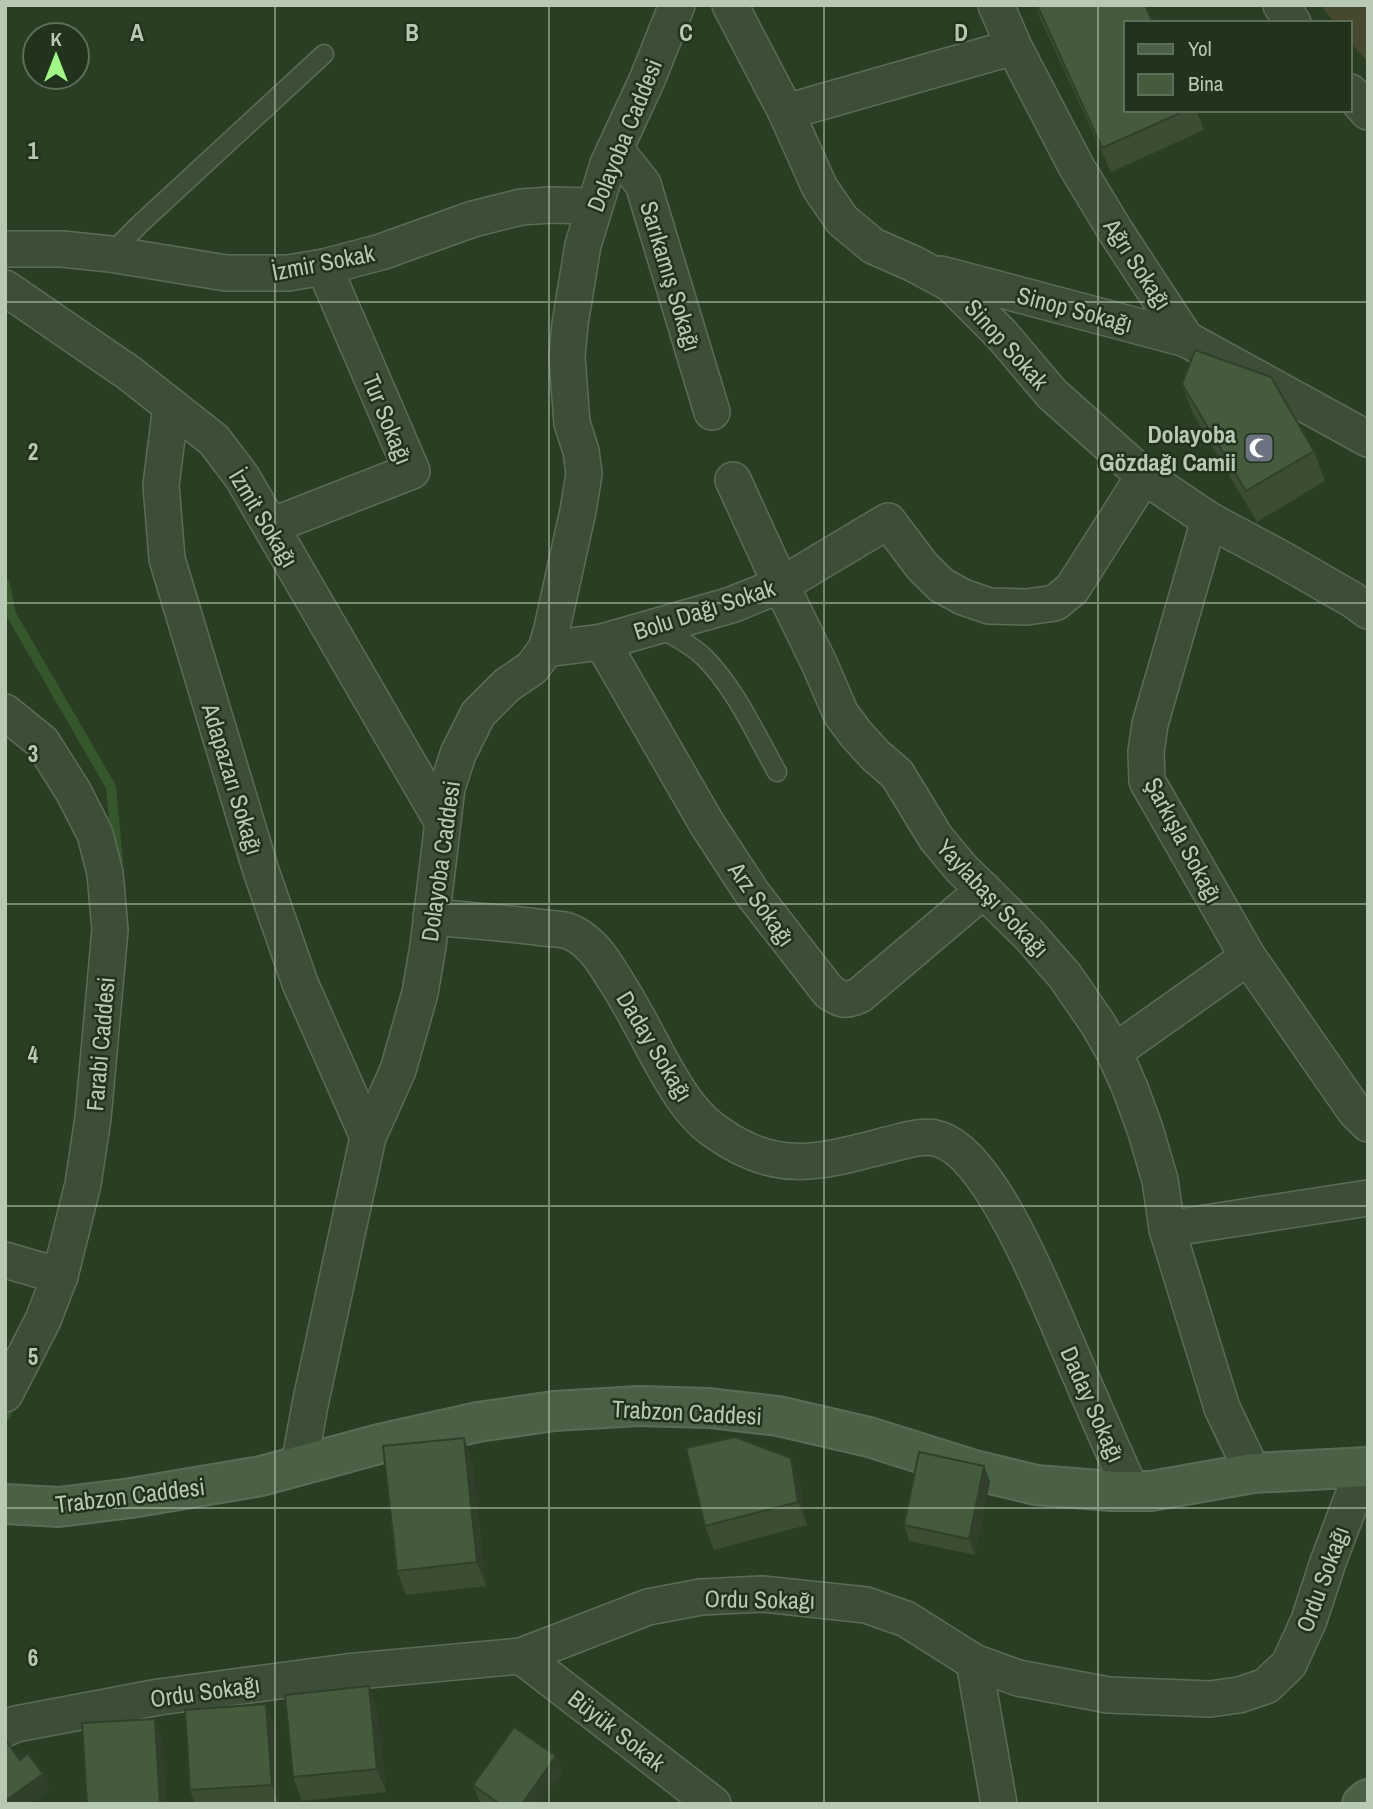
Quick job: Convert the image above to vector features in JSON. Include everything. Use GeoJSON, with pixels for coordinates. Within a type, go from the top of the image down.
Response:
{"type":"FeatureCollection","features":[{"type":"Feature","properties":{"kind":"street","name":"Dolayoba Caddesi"},"geometry":{"type":"LineString","coordinates":[[299,1465],[368,1137],[398,1070],[420,993],[447,788],[458,754],[478,714],[507,685],[532,668],[545,649],[578,511],[584,474],[581,451],[572,422],[566,356],[583,245],[615,149],[647,80],[677,5]]}},
{"type":"Feature","properties":{"kind":"street","name":"Sinop Sokak"},"geometry":{"type":"LineString","coordinates":[[730,5],[786,112],[820,188],[842,220],[873,246],[951,284],[1002,335],[1052,394],[1144,475],[1209,520],[1368,611]]}},
{"type":"Feature","properties":{"kind":"street","name":"Ağrı Sokağı"},"geometry":{"type":"LineString","coordinates":[[996,5],[1014,47],[1076,166],[1186,339],[1368,439]]}},
{"type":"Feature","properties":{"kind":"street"},"geometry":{"type":"LineString","coordinates":[[1281,5],[1292,21]]}},
{"type":"Feature","properties":{"kind":"street"},"geometry":{"type":"LineString","coordinates":[[786,112],[1014,47]]}},
{"type":"Feature","properties":{"kind":"street"},"geometry":{"type":"LineString","coordinates":[[1352,94],[1368,112]]}},
{"type":"Feature","properties":{"kind":"street","name":"Sarıkamış Sokağı"},"geometry":{"type":"LineString","coordinates":[[615,149],[643,184],[712,412]]}},
{"type":"Feature","properties":{"kind":"street","name":"İzmir Sokak"},"geometry":{"type":"LineString","coordinates":[[5,249],[62,249],[110,254],[226,274],[288,274],[382,252],[473,219],[521,208],[551,205],[594,206]]}},
{"type":"Feature","properties":{"kind":"street","name":"Tur Sokağı"},"geometry":{"type":"LineString","coordinates":[[271,526],[412,471],[324,267]]}},
{"type":"Feature","properties":{"kind":"street","name":"Sinop Sokağı"},"geometry":{"type":"LineString","coordinates":[[924,269],[1186,339]]}},
{"type":"Feature","properties":{"kind":"street","name":"İzmit Sokağı"},"geometry":{"type":"LineString","coordinates":[[5,288],[129,373],[214,440],[242,477],[442,821]]}},
{"type":"Feature","properties":{"kind":"street","name":"Adapazarı Sokağı"},"geometry":{"type":"LineString","coordinates":[[171,406],[162,485],[167,559],[261,872],[311,1009],[368,1137]]}},
{"type":"Feature","properties":{"kind":"street","name":"Bolu Dağı Sokak"},"geometry":{"type":"LineString","coordinates":[[545,649],[602,642],[731,605],[811,568],[888,521],[922,566],[941,585],[963,597],[989,606],[1027,607],[1055,603],[1072,589],[1144,475]]}},
{"type":"Feature","properties":{"kind":"street","name":"Yaylabaşı Sokağı"},"geometry":{"type":"LineString","coordinates":[[733,480],[841,714],[856,734],[897,774],[936,838],[961,868],[1030,936],[1065,976],[1114,1052],[1145,1129],[1160,1180],[1167,1228],[1222,1408],[1253,1473]]}},
{"type":"Feature","properties":{"kind":"street","name":"Şarkışla Sokağı"},"geometry":{"type":"LineString","coordinates":[[1209,520],[1150,724],[1146,752],[1147,781],[1248,957],[1355,1111],[1368,1124]]}},
{"type":"Feature","properties":{"kind":"street","name":"Arz Sokağı"},"geometry":{"type":"LineString","coordinates":[[602,642],[707,824],[752,893],[828,992],[842,1000],[850,1000],[860,995],[984,890]]}},
{"type":"Feature","properties":{"kind":"street","name":"Farabi Caddesi"},"geometry":{"type":"LineString","coordinates":[[5,712],[42,743],[73,791],[95,834],[105,873],[110,930],[93,1118],[83,1184],[60,1276],[43,1320],[5,1394]]}},
{"type":"Feature","properties":{"kind":"street","name":"Daday Sokağı"},"geometry":{"type":"LineString","coordinates":[[432,917],[569,932],[589,944],[626,995],[676,1087],[703,1122],[729,1142],[753,1154],[785,1162],[820,1160],[851,1156],[920,1137],[939,1139],[961,1150],[996,1196],[1021,1241],[1131,1491]]}},
{"type":"Feature","properties":{"kind":"street"},"geometry":{"type":"LineString","coordinates":[[1114,1052],[1248,957]]}},
{"type":"Feature","properties":{"kind":"street"},"geometry":{"type":"LineString","coordinates":[[1167,1228],[1368,1198]]}},
{"type":"Feature","properties":{"kind":"street"},"geometry":{"type":"LineString","coordinates":[[5,1260],[60,1276]]}},
{"type":"Feature","properties":{"kind":"street","name":"Trabzon Caddesi"},"geometry":{"type":"LineString","coordinates":[[5,1504],[59,1507],[131,1498],[261,1476],[379,1444],[478,1422],[554,1410],[639,1406],[709,1408],[778,1416],[869,1437],[974,1470],[1036,1485],[1151,1491],[1253,1473],[1366,1467]]}},
{"type":"Feature","properties":{"kind":"street","name":"Ordu Sokağı"},"geometry":{"type":"LineString","coordinates":[[5,1729],[16,1724],[69,1713],[173,1695],[346,1672],[521,1656],[648,1607],[701,1597],[762,1594],[866,1605],[906,1619],[974,1662],[1018,1678],[1108,1695],[1210,1699],[1239,1695],[1266,1686],[1289,1664],[1309,1620],[1328,1562],[1366,1467]]}},
{"type":"Feature","properties":{"kind":"street","name":"Büyük Sokak"},"geometry":{"type":"LineString","coordinates":[[521,1656],[713,1804]]}},
{"type":"Feature","properties":{"kind":"street"},"geometry":{"type":"LineString","coordinates":[[974,1662],[999,1804]]}},
{"type":"Feature","properties":{"kind":"street"},"geometry":{"type":"LineString","coordinates":[[1362,1804],[1368,1799]]}},
{"type":"Feature","properties":{"kind":"lane"},"geometry":{"type":"LineString","coordinates":[[110,254],[324,54]]}},
{"type":"Feature","properties":{"kind":"lane"},"geometry":{"type":"LineString","coordinates":[[656,626],[702,655],[740,705],[777,772]]}},
{"type":"Feature","properties":{"kind":"green space"},"geometry":{"type":"Polygon","coordinates":[[[1320,5],[1368,5],[1368,62],[1352,44],[1352,21],[1333,21],[1320,5]]]}},
{"type":"Feature","properties":{"kind":"building"},"geometry":{"type":"Polygon","coordinates":[[[1037,5],[1145,5],[1152,21],[1124,21],[1124,112],[1183,112],[1102,148],[1037,5]]]}},
{"type":"Feature","properties":{"kind":"building","name":"Dolayoba Gözdağı Camii"},"geometry":{"type":"Polygon","coordinates":[[[1195,350],[1271,377],[1314,451],[1246,491],[1182,384],[1195,350]]]}},
{"type":"Feature","properties":{"kind":"building"},"geometry":{"type":"Polygon","coordinates":[[[735,1437],[791,1458],[798,1502],[705,1526],[686,1448],[735,1437]]]}},
{"type":"Feature","properties":{"kind":"building"},"geometry":{"type":"Polygon","coordinates":[[[464,1438],[477,1562],[397,1571],[383,1446],[464,1438]]]}},
{"type":"Feature","properties":{"kind":"building"},"geometry":{"type":"Polygon","coordinates":[[[919,1452],[984,1466],[969,1539],[904,1525],[919,1452]]]}},
{"type":"Feature","properties":{"kind":"building"},"geometry":{"type":"Polygon","coordinates":[[[369,1686],[377,1769],[293,1777],[285,1695],[369,1686]]]}},
{"type":"Feature","properties":{"kind":"building"},"geometry":{"type":"Polygon","coordinates":[[[266,1704],[272,1785],[190,1790],[185,1710],[266,1704]]]}},
{"type":"Feature","properties":{"kind":"building"},"geometry":{"type":"Polygon","coordinates":[[[155,1719],[160,1804],[87,1804],[82,1723],[155,1719]]]}},
{"type":"Feature","properties":{"kind":"building"},"geometry":{"type":"Polygon","coordinates":[[[514,1727],[556,1756],[522,1804],[500,1804],[473,1785],[514,1727]]]}},
{"type":"Feature","properties":{"kind":"building"},"geometry":{"type":"Polygon","coordinates":[[[5,1739],[20,1760],[28,1754],[43,1774],[5,1801],[5,1739]]]}},
{"type":"Feature","properties":{"kind":"waterway"},"geometry":{"type":"LineString","coordinates":[[5,584],[11,614],[111,787],[118,861]]}},
{"type":"Feature","properties":{"kind":"waterway"},"geometry":{"type":"LineString","coordinates":[[5,1416],[13,1399]]}},
{"type":"Feature","properties":{"kind":"place","name":"Dolayoba Gözdağı Camii"},"geometry":{"type":"Point","coordinates":[1259,448]}}]}
